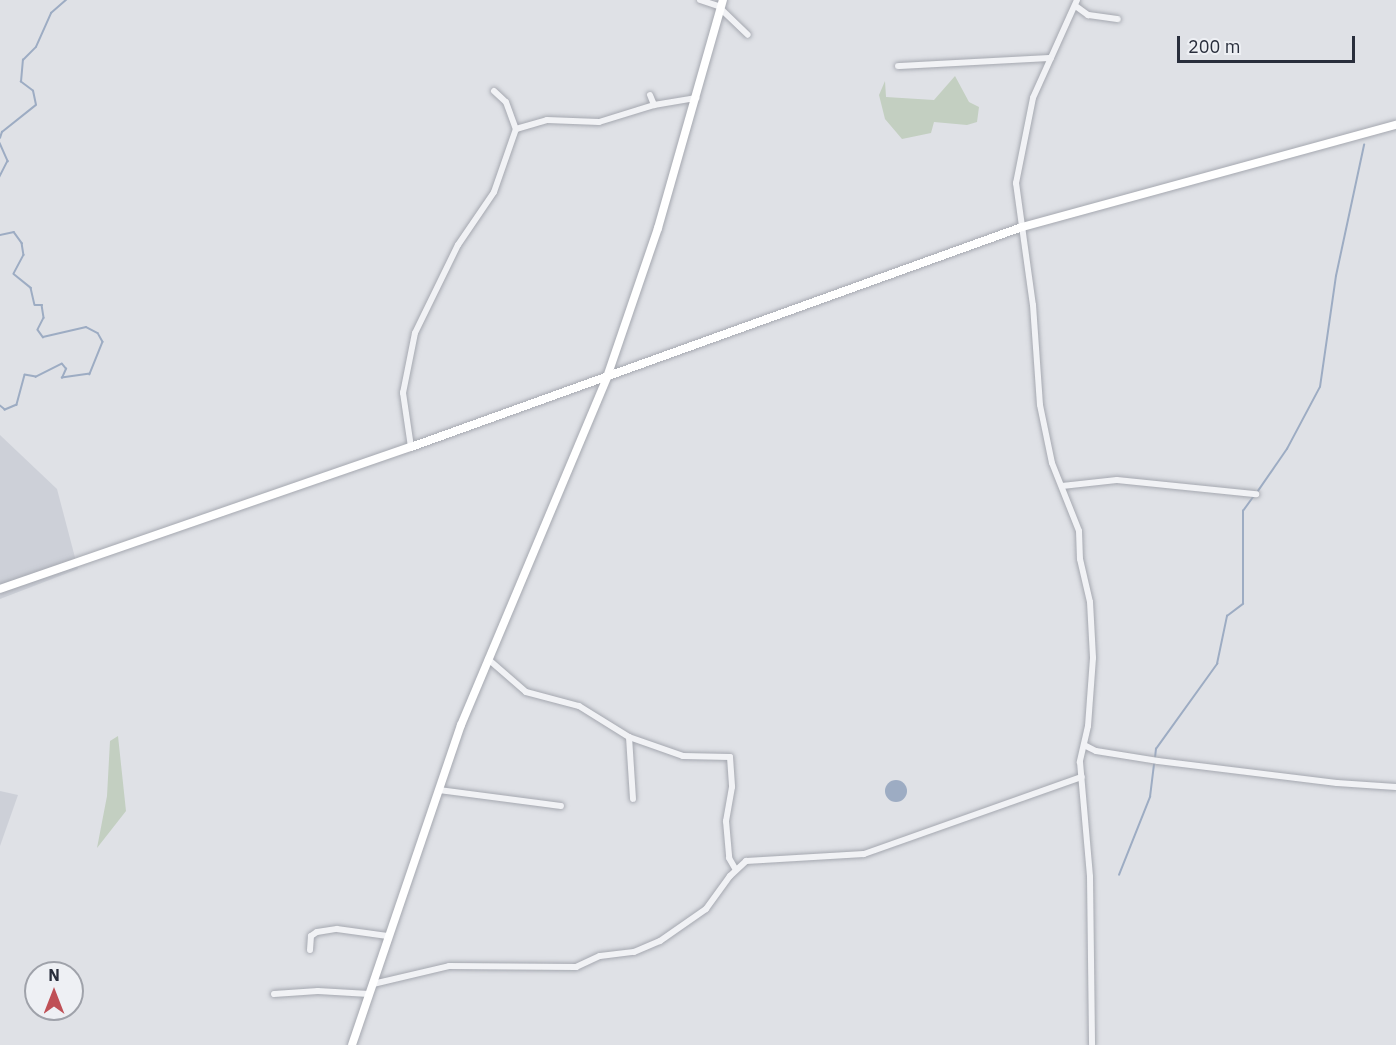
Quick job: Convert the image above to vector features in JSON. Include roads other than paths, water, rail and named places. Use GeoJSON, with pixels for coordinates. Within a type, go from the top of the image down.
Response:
{"type":"FeatureCollection","features":[{"type":"Feature","properties":{"kind":"street"},"geometry":{"type":"LineString","coordinates":[[700,0],[722,5],[748,34]]}},
{"type":"Feature","properties":{"kind":"street"},"geometry":{"type":"LineString","coordinates":[[1092,1045],[1090,877],[1082,777],[1093,658],[1090,602],[1080,559],[1079,531],[1052,463],[1040,405],[1034,305],[1016,183],[1021,146],[1033,98],[1077,3],[1088,15],[1118,19]]}},
{"type":"Feature","properties":{"kind":"street"},"geometry":{"type":"LineString","coordinates":[[352,1045],[439,790],[488,659],[607,377],[658,228],[722,5]]}},
{"type":"Feature","properties":{"kind":"street"},"geometry":{"type":"LineString","coordinates":[[898,66],[1051,58]]}},
{"type":"Feature","properties":{"kind":"street"},"geometry":{"type":"LineString","coordinates":[[411,447],[403,393],[416,333],[458,245],[494,192],[516,129],[506,102],[494,91]]}},
{"type":"Feature","properties":{"kind":"street"},"geometry":{"type":"LineString","coordinates":[[650,95],[654,105]]}},
{"type":"Feature","properties":{"kind":"street"},"geometry":{"type":"LineString","coordinates":[[516,129],[547,120],[575,118],[599,123],[654,105],[697,98]]}},
{"type":"Feature","properties":{"kind":"street"},"geometry":{"type":"LineString","coordinates":[[0,589],[411,447],[1022,227],[1396,124]]}},
{"type":"Feature","properties":{"kind":"street"},"geometry":{"type":"LineString","coordinates":[[1062,486],[1117,480],[1256,494]]}},
{"type":"Feature","properties":{"kind":"street"},"geometry":{"type":"LineString","coordinates":[[488,659],[526,692],[587,710],[629,737],[683,756],[730,757],[732,787],[726,821],[729,858],[736,870]]}},
{"type":"Feature","properties":{"kind":"street"},"geometry":{"type":"LineString","coordinates":[[629,737],[633,799]]}},
{"type":"Feature","properties":{"kind":"street"},"geometry":{"type":"LineString","coordinates":[[1084,745],[1096,751],[1155,760],[1336,783],[1396,787]]}},
{"type":"Feature","properties":{"kind":"street"},"geometry":{"type":"LineString","coordinates":[[373,984],[449,966],[576,967],[600,956],[634,952],[660,941],[706,909],[736,870],[746,861],[864,854],[1082,777]]}},
{"type":"Feature","properties":{"kind":"street"},"geometry":{"type":"LineString","coordinates":[[439,790],[561,806]]}},
{"type":"Feature","properties":{"kind":"street"},"geometry":{"type":"LineString","coordinates":[[310,950],[311,936],[317,932],[337,929],[388,936]]}},
{"type":"Feature","properties":{"kind":"street"},"geometry":{"type":"LineString","coordinates":[[274,994],[318,991],[369,994]]}},
{"type":"Feature","properties":{"kind":"water"},"geometry":{"type":"Polygon","coordinates":[[[896,780],[904,783],[907,791],[904,799],[896,802],[888,799],[885,791],[888,783],[896,780]]]}},
{"type":"Feature","properties":{"kind":"waterway"},"geometry":{"type":"LineString","coordinates":[[0,138],[2,132],[36,105],[33,91],[21,82],[23,60],[36,47],[51,13],[66,0]]}},
{"type":"Feature","properties":{"kind":"waterway"},"geometry":{"type":"LineString","coordinates":[[0,143],[8,161],[0,177]]}},
{"type":"Feature","properties":{"kind":"waterway"},"geometry":{"type":"LineString","coordinates":[[1258,491],[1287,449],[1320,387],[1336,276],[1364,145]]}},
{"type":"Feature","properties":{"kind":"waterway"},"geometry":{"type":"LineString","coordinates":[[0,235],[14,232],[22,243],[24,255],[14,274],[31,288],[35,305],[42,305],[44,318],[38,330],[43,337],[86,327],[98,333],[103,342],[90,374],[62,378],[66,369],[62,364],[36,377],[25,375],[17,405],[5,410],[0,406]]}},
{"type":"Feature","properties":{"kind":"waterway"},"geometry":{"type":"LineString","coordinates":[[1155,758],[1156,749],[1217,664],[1227,616],[1243,604],[1243,511],[1253,497]]}},
{"type":"Feature","properties":{"kind":"waterway"},"geometry":{"type":"LineString","coordinates":[[1119,875],[1150,797],[1154,763]]}}]}
